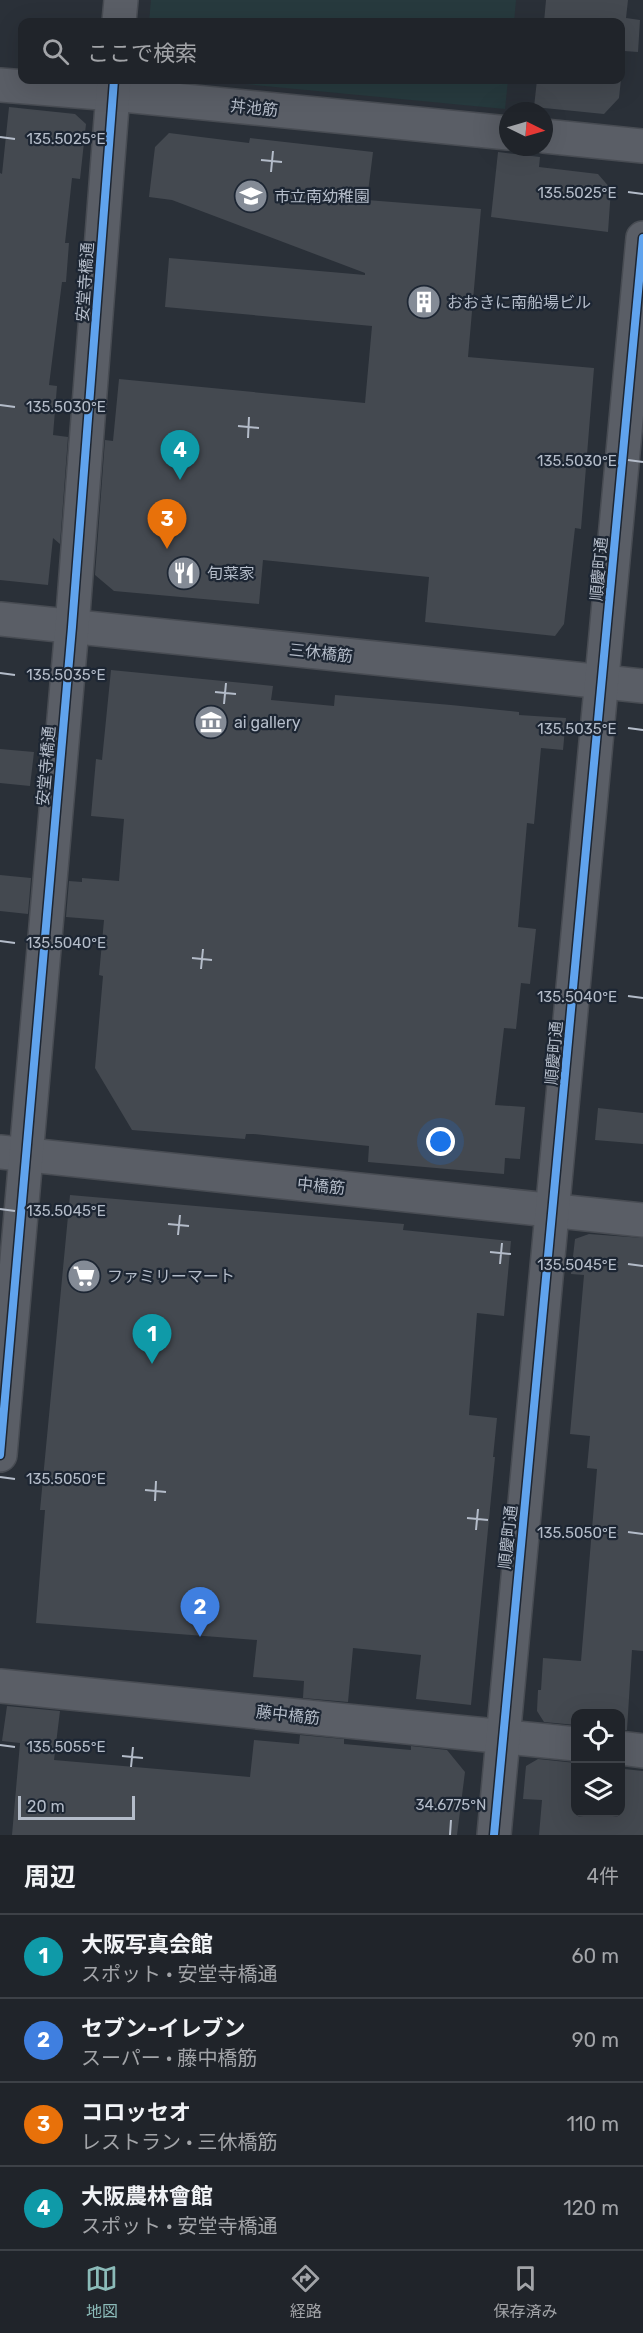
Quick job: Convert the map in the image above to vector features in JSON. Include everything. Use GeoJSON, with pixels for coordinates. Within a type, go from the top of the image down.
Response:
{"type":"FeatureCollection","features":[{"type":"Feature","properties":{"kind":"street"},"geometry":{"type":"LineString","coordinates":[[120,18],[122,0]]}},
{"type":"Feature","properties":{"kind":"street","name":"丼池筋"},"geometry":{"type":"LineString","coordinates":[[0,85],[114,87],[499,132]]}},
{"type":"Feature","properties":{"kind":"street","name":"安堂寺橋通"},"geometry":{"type":"LineString","coordinates":[[0,1455],[13,1154],[72,627],[114,87]]}},
{"type":"Feature","properties":{"kind":"street"},"geometry":{"type":"LineString","coordinates":[[553,137],[643,146]]}},
{"type":"Feature","properties":{"kind":"street","name":"順慶町通"},"geometry":{"type":"LineString","coordinates":[[494,1835],[643,238]]}},
{"type":"Feature","properties":{"kind":"street","name":"三休橋筋"},"geometry":{"type":"LineString","coordinates":[[0,619],[643,686]]}},
{"type":"Feature","properties":{"kind":"street","name":"中橋筋"},"geometry":{"type":"LineString","coordinates":[[13,1154],[643,1220]]}},
{"type":"Feature","properties":{"kind":"street","name":"藤中橋筋"},"geometry":{"type":"LineString","coordinates":[[0,1686],[571,1744]]}},
{"type":"Feature","properties":{"kind":"street"},"geometry":{"type":"LineString","coordinates":[[625,1749],[643,1751]]}},
{"type":"Feature","properties":{"kind":"green space"},"geometry":{"type":"Polygon","coordinates":[[[151,0],[516,0],[514,18],[149,18],[151,0]]]}},
{"type":"Feature","properties":{"kind":"green space"},"geometry":{"type":"Polygon","coordinates":[[[245,84],[508,84],[506,102],[499,102],[499,108],[245,84]]]}},
{"type":"Feature","properties":{"kind":"building"},"geometry":{"type":"Polygon","coordinates":[[[546,0],[628,0],[626,18],[640,20],[638,52],[625,51],[625,18],[544,18],[546,0]]]}},
{"type":"Feature","properties":{"kind":"building"},"geometry":{"type":"Polygon","coordinates":[[[537,84],[621,84],[619,98],[604,114],[553,109],[553,102],[535,102],[537,84]]]}},
{"type":"Feature","properties":{"kind":"building"},"geometry":{"type":"Polygon","coordinates":[[[9,107],[75,114],[86,124],[80,179],[72,178],[65,243],[69,243],[66,282],[62,282],[49,385],[57,386],[53,435],[68,437],[60,544],[53,538],[48,585],[0,580],[0,173],[2,174],[9,107]]]}},
{"type":"Feature","properties":{"kind":"building"},"geometry":{"type":"Polygon","coordinates":[[[169,133],[249,143],[250,138],[373,152],[367,200],[481,209],[468,357],[594,368],[581,529],[575,528],[564,624],[555,636],[425,622],[429,577],[263,560],[259,604],[114,591],[95,575],[105,440],[113,441],[119,379],[365,403],[372,326],[165,307],[169,258],[365,275],[365,273],[172,200],[149,197],[155,147],[169,133]]]}},
{"type":"Feature","properties":{"kind":"building"},"geometry":{"type":"Polygon","coordinates":[[[498,152],[499,156],[540,157],[539,167],[598,174],[611,189],[608,232],[491,217],[498,152]]]}},
{"type":"Feature","properties":{"kind":"building"},"geometry":{"type":"Polygon","coordinates":[[[111,670],[273,686],[271,700],[334,706],[335,695],[566,718],[563,750],[541,748],[534,824],[527,823],[518,927],[536,929],[530,984],[521,983],[516,1029],[504,1028],[495,1105],[525,1107],[520,1159],[505,1158],[504,1174],[368,1162],[369,1146],[253,1134],[246,1134],[245,1139],[132,1130],[95,1068],[103,976],[99,975],[104,920],[66,917],[69,881],[82,882],[82,878],[119,881],[124,819],[91,816],[96,759],[102,760],[111,670]]]}},
{"type":"Feature","properties":{"kind":"building"},"geometry":{"type":"Polygon","coordinates":[[[0,749],[34,752],[30,786],[0,783],[0,749]]]}},
{"type":"Feature","properties":{"kind":"building"},"geometry":{"type":"Polygon","coordinates":[[[0,875],[31,878],[28,914],[0,911],[0,875]]]}},
{"type":"Feature","properties":{"kind":"building"},"geometry":{"type":"Polygon","coordinates":[[[598,1108],[643,1113],[643,1144],[595,1140],[598,1108]]]}},
{"type":"Feature","properties":{"kind":"building"},"geometry":{"type":"Polygon","coordinates":[[[70,1195],[404,1224],[403,1230],[511,1241],[504,1316],[477,1313],[469,1415],[497,1418],[471,1705],[416,1699],[421,1655],[353,1648],[348,1702],[303,1698],[304,1681],[253,1677],[257,1640],[36,1623],[45,1510],[40,1510],[70,1195]]]}},
{"type":"Feature","properties":{"kind":"building"},"geometry":{"type":"Polygon","coordinates":[[[589,1234],[643,1238],[643,1651],[632,1650],[627,1730],[625,1730],[625,1709],[571,1709],[571,1725],[544,1722],[537,1711],[543,1658],[581,1661],[597,1469],[587,1468],[590,1436],[570,1434],[584,1275],[571,1274],[575,1239],[589,1234]]]}},
{"type":"Feature","properties":{"kind":"building"},"geometry":{"type":"Polygon","coordinates":[[[7,1706],[60,1711],[54,1760],[250,1777],[254,1740],[299,1744],[300,1735],[344,1739],[344,1744],[411,1750],[411,1746],[447,1750],[465,1772],[457,1835],[12,1835],[20,1743],[2,1741],[7,1706]]]}},
{"type":"Feature","properties":{"kind":"building"},"geometry":{"type":"Polygon","coordinates":[[[538,1759],[571,1762],[571,1817],[625,1817],[625,1769],[643,1771],[643,1835],[539,1835],[542,1800],[523,1799],[526,1766],[538,1759]]]}},
{"type":"Feature","properties":{"kind":"cycle path"},"geometry":{"type":"LineString","coordinates":[[0,1455],[72,627],[114,84]]}},
{"type":"Feature","properties":{"kind":"cycle path"},"geometry":{"type":"LineString","coordinates":[[494,1835],[643,238]]}},
{"type":"Feature","properties":{"kind":"place","name":"市立南幼稚園"},"geometry":{"type":"Point","coordinates":[251,196]}},
{"type":"Feature","properties":{"kind":"place","name":"おおきに南船場ビル"},"geometry":{"type":"Point","coordinates":[424,302]}},
{"type":"Feature","properties":{"kind":"place","name":"大阪農林會館"},"geometry":{"type":"Point","coordinates":[180,480]}},
{"type":"Feature","properties":{"kind":"place","name":"コロッセオ"},"geometry":{"type":"Point","coordinates":[167,549]}},
{"type":"Feature","properties":{"kind":"place","name":"旬菜家"},"geometry":{"type":"Point","coordinates":[184,573]}},
{"type":"Feature","properties":{"kind":"place","name":"ai gallery"},"geometry":{"type":"Point","coordinates":[211,722]}},
{"type":"Feature","properties":{"kind":"place","name":"ファミリーマート"},"geometry":{"type":"Point","coordinates":[84,1276]}},
{"type":"Feature","properties":{"kind":"place","name":"大阪写真会館"},"geometry":{"type":"Point","coordinates":[152,1364]}},
{"type":"Feature","properties":{"kind":"place","name":"セブン-イレブン"},"geometry":{"type":"Point","coordinates":[200,1637]}}]}
